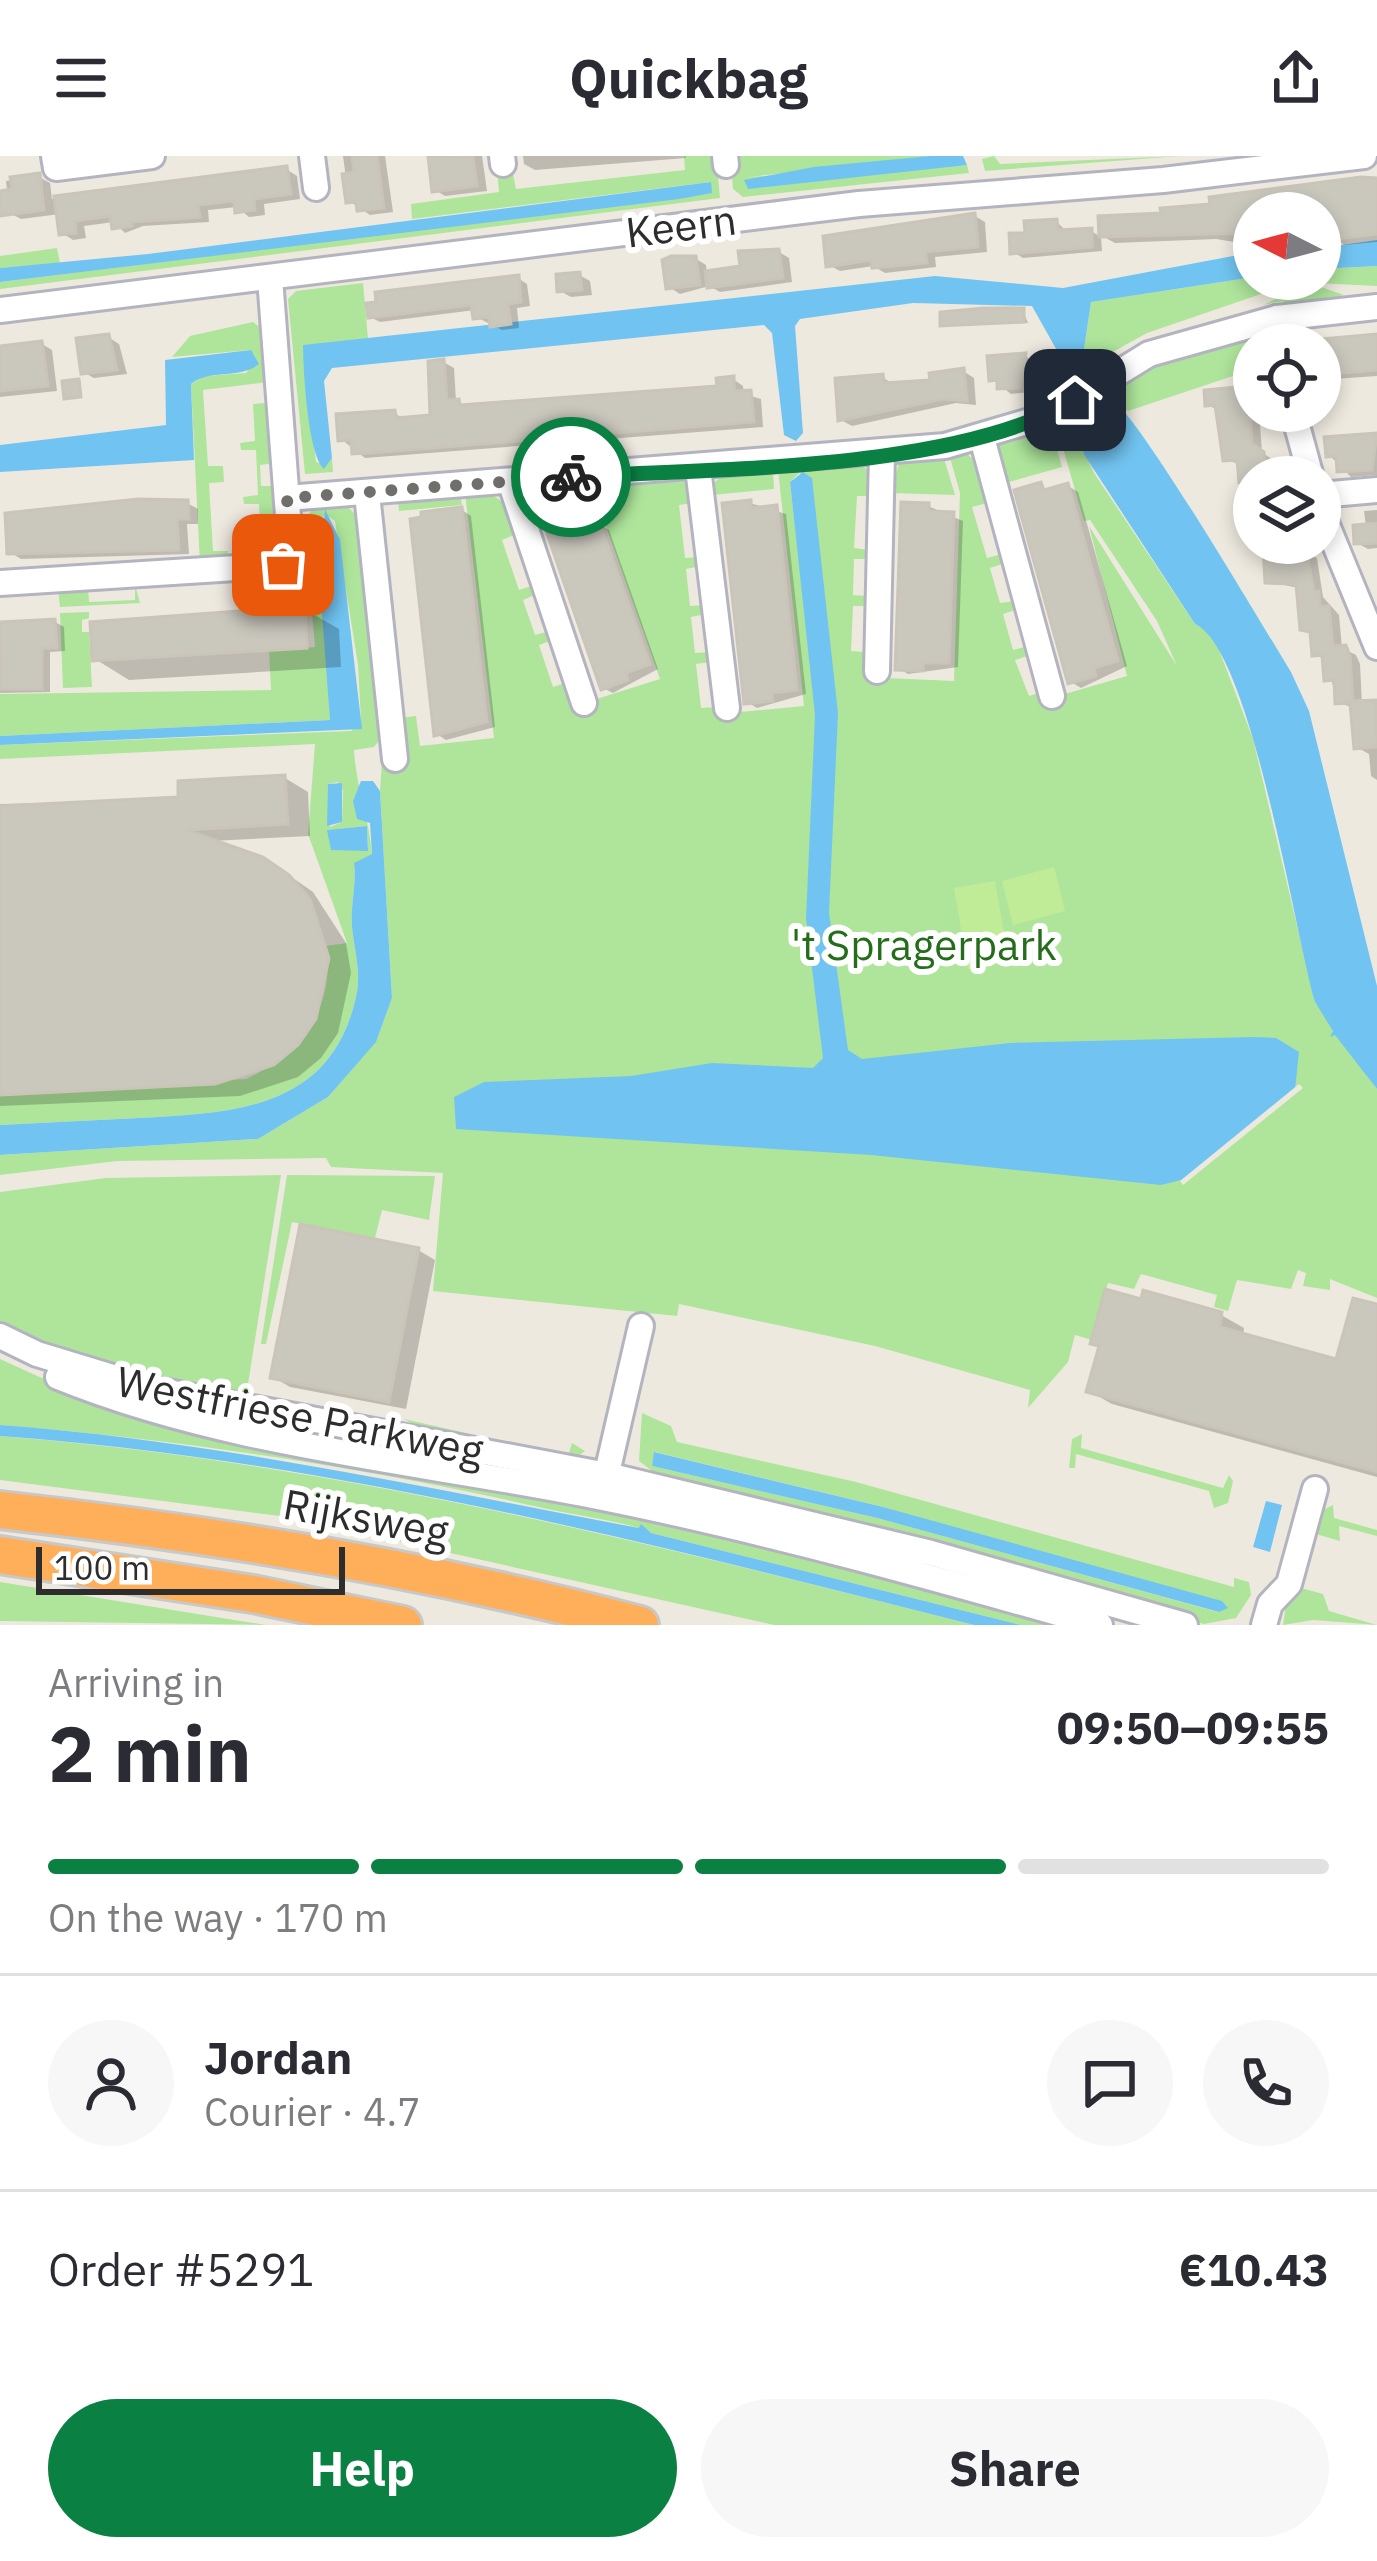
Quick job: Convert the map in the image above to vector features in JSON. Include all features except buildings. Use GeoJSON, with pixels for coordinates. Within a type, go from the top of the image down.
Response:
{"type":"FeatureCollection","features":[{"type":"Feature","properties":{"kind":"highway","name":"Rijksweg"},"geometry":{"type":"LineString","coordinates":[[0,1510],[263,1545],[473,1584],[640,1625]]}},
{"type":"Feature","properties":{"kind":"highway"},"geometry":{"type":"LineString","coordinates":[[0,1555],[253,1594],[403,1625]]}},
{"type":"Feature","properties":{"kind":"street"},"geometry":{"type":"LineString","coordinates":[[54,156],[56,168],[150,156]]}},
{"type":"Feature","properties":{"kind":"street"},"geometry":{"type":"LineString","coordinates":[[312,156],[316,188]]}},
{"type":"Feature","properties":{"kind":"street","name":"Keern"},"geometry":{"type":"LineString","coordinates":[[0,310],[859,204],[1163,180],[1364,156]]}},
{"type":"Feature","properties":{"kind":"street"},"geometry":{"type":"LineString","coordinates":[[0,584],[283,565],[290,542],[270,278]]}},
{"type":"Feature","properties":{"kind":"street"},"geometry":{"type":"LineString","coordinates":[[287,498],[882,454],[982,438],[1075,400],[1149,354],[1276,318],[1377,307]]}},
{"type":"Feature","properties":{"kind":"street"},"geometry":{"type":"LineString","coordinates":[[1276,318],[1277,324]]}},
{"type":"Feature","properties":{"kind":"street"},"geometry":{"type":"LineString","coordinates":[[982,438],[1052,696]]}},
{"type":"Feature","properties":{"kind":"street"},"geometry":{"type":"LineString","coordinates":[[877,671],[882,454]]}},
{"type":"Feature","properties":{"kind":"street"},"geometry":{"type":"LineString","coordinates":[[698,468],[727,708]]}},
{"type":"Feature","properties":{"kind":"street"},"geometry":{"type":"LineString","coordinates":[[510,481],[584,703]]}},
{"type":"Feature","properties":{"kind":"street"},"geometry":{"type":"LineString","coordinates":[[1341,493],[1377,490]]}},
{"type":"Feature","properties":{"kind":"street"},"geometry":{"type":"LineString","coordinates":[[367,494],[395,759]]}},
{"type":"Feature","properties":{"kind":"street"},"geometry":{"type":"LineString","coordinates":[[1341,559],[1377,647]]}},
{"type":"Feature","properties":{"kind":"street"},"geometry":{"type":"LineString","coordinates":[[604,1487],[641,1326]]}},
{"type":"Feature","properties":{"kind":"street","name":"Westfriese Parkweg"},"geometry":{"type":"LineString","coordinates":[[0,1336],[57,1361],[152,1390],[931,1552],[1185,1625]]}},
{"type":"Feature","properties":{"kind":"street","name":"Westfriese Parkweg"},"geometry":{"type":"LineString","coordinates":[[0,1354],[92,1391],[208,1425],[604,1487],[1100,1625]]}},
{"type":"Feature","properties":{"kind":"street"},"geometry":{"type":"LineString","coordinates":[[1264,1625],[1270,1604],[1289,1584],[1315,1489]]}},
{"type":"Feature","properties":{"kind":"green space"},"geometry":{"type":"Polygon","coordinates":[[[684,156],[716,156],[720,198],[0,289],[0,282],[711,193],[711,182],[412,219],[411,204],[499,192],[497,170],[512,169],[516,189],[685,170],[684,156]]]}},
{"type":"Feature","properties":{"kind":"green space"},"geometry":{"type":"Polygon","coordinates":[[[736,156],[931,156],[748,177],[967,165],[969,173],[743,197],[733,189],[731,165],[736,156]]]}},
{"type":"Feature","properties":{"kind":"green space"},"geometry":{"type":"Polygon","coordinates":[[[994,156],[1000,164],[1180,156],[985,171],[982,159],[994,156]]]}},
{"type":"Feature","properties":{"kind":"green space"},"geometry":{"type":"Polygon","coordinates":[[[57,248],[60,263],[0,268],[0,256],[57,248]]]}},
{"type":"Feature","properties":{"kind":"green space"},"geometry":{"type":"Polygon","coordinates":[[[1377,266],[1377,286],[1341,284],[1341,268],[1377,266]]]}},
{"type":"Feature","properties":{"kind":"green space"},"geometry":{"type":"Polygon","coordinates":[[[1233,280],[1233,300],[1243,300],[1147,333],[1095,362],[1088,375],[1082,366],[1089,363],[1084,349],[1091,302],[1233,280]]]}},
{"type":"Feature","properties":{"kind":"green space"},"geometry":{"type":"Polygon","coordinates":[[[363,283],[368,339],[303,346],[316,462],[325,465],[332,458],[333,472],[305,474],[288,299],[296,291],[363,283]]]}},
{"type":"Feature","properties":{"kind":"green space"},"geometry":{"type":"Polygon","coordinates":[[[1274,300],[1322,300],[1290,307],[1283,301],[1263,305],[1274,300]]]}},
{"type":"Feature","properties":{"kind":"green space"},"geometry":{"type":"Polygon","coordinates":[[[253,322],[266,332],[268,382],[203,390],[208,466],[223,466],[224,482],[209,483],[213,551],[228,551],[226,559],[200,564],[191,384],[205,376],[246,373],[255,361],[250,350],[172,357],[190,336],[253,322]]]}},
{"type":"Feature","properties":{"kind":"green space","name":"'t Spragerpark"},"geometry":{"type":"Polygon","coordinates":[[[1233,338],[1233,376],[1128,411],[1117,402],[1102,406],[1099,401],[1086,414],[1079,442],[1094,473],[1195,624],[1213,634],[1253,739],[1315,1002],[1377,1089],[1377,1298],[1330,1279],[1330,1290],[1303,1286],[1306,1273],[1298,1270],[1291,1289],[1237,1280],[1228,1311],[1214,1307],[1217,1295],[1141,1274],[1134,1289],[1108,1283],[1092,1340],[1075,1335],[1068,1362],[1028,1408],[1030,1390],[875,1346],[679,1304],[677,1316],[433,1291],[443,1173],[331,1167],[326,1158],[117,1161],[0,1175],[0,1155],[258,1139],[328,1097],[377,1039],[392,998],[380,791],[382,761],[401,758],[398,718],[416,716],[420,746],[494,738],[465,493],[487,494],[505,506],[517,534],[502,540],[519,590],[534,585],[537,594],[523,600],[535,635],[550,631],[553,640],[539,645],[553,687],[568,682],[587,702],[660,679],[591,484],[686,482],[693,503],[679,505],[685,558],[700,557],[701,566],[686,569],[690,606],[705,605],[706,614],[691,617],[695,653],[710,652],[711,662],[696,664],[701,708],[716,707],[718,714],[804,706],[778,470],[850,465],[868,469],[872,496],[857,496],[854,548],[870,550],[870,559],[854,559],[853,595],[868,596],[868,606],[853,606],[851,651],[867,652],[885,678],[954,681],[960,493],[949,454],[966,453],[975,461],[987,503],[972,507],[987,558],[1002,554],[1005,563],[990,568],[1000,603],[1015,601],[1018,609],[1003,614],[1013,650],[1028,646],[1030,655],[1015,660],[1029,696],[1041,692],[1051,698],[1127,676],[1089,526],[1177,666],[1157,621],[1090,520],[1084,521],[1055,421],[1148,367],[1233,338]],[[799,473],[790,482],[815,703],[811,478],[799,473]]]}},
{"type":"Feature","properties":{"kind":"green space"},"geometry":{"type":"Polygon","coordinates":[[[253,404],[271,407],[276,463],[260,465],[261,486],[278,486],[281,543],[275,556],[247,555],[246,551],[261,549],[259,504],[244,504],[243,497],[258,495],[256,450],[241,450],[240,443],[255,441],[253,404]]]}},
{"type":"Feature","properties":{"kind":"green space"},"geometry":{"type":"Polygon","coordinates":[[[1050,424],[1062,467],[1002,484],[998,446],[1050,424]]]}},
{"type":"Feature","properties":{"kind":"green space"},"geometry":{"type":"Polygon","coordinates":[[[943,455],[955,495],[891,493],[899,463],[943,455]]]}},
{"type":"Feature","properties":{"kind":"green space"},"geometry":{"type":"Polygon","coordinates":[[[773,471],[774,489],[712,495],[713,483],[726,474],[773,471]]]}},
{"type":"Feature","properties":{"kind":"green space"},"geometry":{"type":"Polygon","coordinates":[[[586,485],[592,505],[534,525],[528,504],[532,494],[586,485]]]}},
{"type":"Feature","properties":{"kind":"green space"},"geometry":{"type":"Polygon","coordinates":[[[460,494],[462,505],[399,511],[398,499],[460,494]]]}},
{"type":"Feature","properties":{"kind":"green space"},"geometry":{"type":"Polygon","coordinates":[[[344,503],[359,518],[382,737],[374,747],[354,750],[372,854],[354,864],[352,919],[358,981],[345,1031],[327,1060],[303,1082],[245,1107],[175,1116],[0,1125],[0,1095],[246,1079],[282,1057],[310,1027],[325,990],[326,946],[347,943],[308,834],[315,744],[0,759],[0,745],[351,731],[361,721],[358,665],[335,521],[325,514],[320,521],[330,720],[0,736],[0,694],[271,690],[269,651],[315,647],[304,521],[315,505],[344,503]],[[338,782],[328,784],[330,827],[342,822],[343,791],[338,782]],[[367,826],[328,830],[331,850],[368,850],[367,826]]]}},
{"type":"Feature","properties":{"kind":"green space"},"geometry":{"type":"Polygon","coordinates":[[[135,585],[140,603],[60,607],[58,589],[88,587],[89,602],[135,600],[135,585]]]}},
{"type":"Feature","properties":{"kind":"green space"},"geometry":{"type":"Polygon","coordinates":[[[89,612],[89,618],[82,620],[82,632],[89,632],[92,687],[63,688],[60,613],[89,612]]]}},
{"type":"Feature","properties":{"kind":"green space"},"geometry":{"type":"Polygon","coordinates":[[[1054,867],[1065,911],[1013,925],[1002,881],[1054,867]]]}},
{"type":"Feature","properties":{"kind":"green space"},"geometry":{"type":"Polygon","coordinates":[[[995,881],[1009,962],[968,969],[954,888],[995,881]]]}},
{"type":"Feature","properties":{"kind":"green space"},"geometry":{"type":"Polygon","coordinates":[[[281,1175],[245,1403],[171,1389],[0,1331],[0,1192],[106,1178],[281,1175]]]}},
{"type":"Feature","properties":{"kind":"green space"},"geometry":{"type":"Polygon","coordinates":[[[287,1175],[435,1176],[429,1220],[382,1210],[375,1238],[292,1222],[266,1344],[261,1344],[287,1175]]]}},
{"type":"Feature","properties":{"kind":"green space"},"geometry":{"type":"Polygon","coordinates":[[[0,1359],[55,1384],[647,1515],[1078,1625],[1021,1625],[617,1522],[409,1480],[205,1447],[0,1425],[0,1359]]]}},
{"type":"Feature","properties":{"kind":"green space"},"geometry":{"type":"Polygon","coordinates":[[[642,1413],[671,1426],[677,1442],[856,1482],[1234,1587],[1234,1578],[1249,1582],[1251,1595],[1236,1618],[1204,1624],[659,1476],[639,1461],[642,1413]],[[655,1452],[652,1466],[877,1518],[1218,1612],[1224,1606],[883,1507],[655,1452]]]}},
{"type":"Feature","properties":{"kind":"green space"},"geometry":{"type":"Polygon","coordinates":[[[404,1419],[568,1456],[572,1443],[585,1451],[574,1459],[418,1427],[404,1419]]]}},
{"type":"Feature","properties":{"kind":"green space"},"geometry":{"type":"Polygon","coordinates":[[[1082,1434],[1081,1448],[1223,1488],[1229,1475],[1233,1481],[1228,1503],[1214,1508],[1209,1491],[1076,1454],[1075,1468],[1069,1468],[1072,1439],[1082,1434]]]}},
{"type":"Feature","properties":{"kind":"green space"},"geometry":{"type":"Polygon","coordinates":[[[0,1436],[124,1448],[369,1486],[612,1536],[974,1625],[774,1625],[288,1517],[0,1480],[0,1436]]]}},
{"type":"Feature","properties":{"kind":"green space"},"geometry":{"type":"Polygon","coordinates":[[[1333,1505],[1334,1518],[1377,1530],[1377,1536],[1339,1526],[1340,1541],[1316,1534],[1323,1510],[1333,1505]]]}},
{"type":"Feature","properties":{"kind":"green space"},"geometry":{"type":"Polygon","coordinates":[[[0,1582],[266,1625],[0,1621],[0,1582]]]}},
{"type":"Feature","properties":{"kind":"green space"},"geometry":{"type":"Polygon","coordinates":[[[1301,1588],[1323,1594],[1329,1611],[1377,1625],[1313,1620],[1283,1625],[1286,1605],[1301,1588]]]}},
{"type":"Feature","properties":{"kind":"water"},"geometry":{"type":"Polygon","coordinates":[[[963,156],[967,165],[748,189],[744,180],[814,167],[963,156]]]}},
{"type":"Feature","properties":{"kind":"water"},"geometry":{"type":"Polygon","coordinates":[[[711,182],[712,193],[679,199],[0,282],[0,268],[148,254],[711,182]]]}},
{"type":"Feature","properties":{"kind":"water"},"geometry":{"type":"Polygon","coordinates":[[[1377,240],[1377,266],[1341,268],[1341,245],[1377,240]]]}},
{"type":"Feature","properties":{"kind":"water"},"geometry":{"type":"Polygon","coordinates":[[[1233,256],[1233,280],[1091,302],[1084,349],[1089,363],[1078,375],[1069,372],[1032,306],[913,303],[800,319],[795,326],[803,433],[796,441],[784,435],[772,333],[764,325],[332,368],[324,381],[332,458],[324,469],[310,427],[303,345],[935,276],[1063,288],[1233,256]]]}},
{"type":"Feature","properties":{"kind":"water"},"geometry":{"type":"Polygon","coordinates":[[[251,350],[259,364],[251,369],[207,376],[191,384],[194,460],[0,472],[0,445],[166,425],[165,360],[251,350]]]}},
{"type":"Feature","properties":{"kind":"water"},"geometry":{"type":"Polygon","coordinates":[[[1099,400],[1102,405],[1111,400],[1144,438],[1291,672],[1309,711],[1377,986],[1377,1089],[1335,1035],[1330,1037],[1333,1031],[1315,1002],[1268,796],[1235,684],[1215,644],[1195,624],[1085,456],[1081,430],[1099,400]]]}},
{"type":"Feature","properties":{"kind":"water"},"geometry":{"type":"Polygon","coordinates":[[[803,472],[812,478],[838,713],[829,913],[848,1050],[862,1059],[1010,1043],[1253,1037],[1276,1038],[1299,1052],[1295,1090],[1185,1179],[1161,1185],[871,1155],[456,1129],[454,1097],[484,1082],[631,1076],[712,1063],[813,1068],[823,1058],[806,919],[815,715],[790,482],[803,472]]]}},
{"type":"Feature","properties":{"kind":"water"},"geometry":{"type":"Polygon","coordinates":[[[325,509],[340,540],[362,729],[0,745],[0,736],[330,720],[319,574],[325,509]]]}},
{"type":"Feature","properties":{"kind":"water"},"geometry":{"type":"Polygon","coordinates":[[[361,781],[373,781],[380,791],[392,998],[376,1042],[328,1097],[258,1139],[0,1155],[0,1125],[175,1116],[245,1107],[303,1082],[327,1060],[345,1031],[357,992],[354,863],[372,854],[370,823],[357,819],[353,801],[361,781]]]}},
{"type":"Feature","properties":{"kind":"water"},"geometry":{"type":"Polygon","coordinates":[[[342,783],[342,822],[327,826],[328,784],[342,783]]]}},
{"type":"Feature","properties":{"kind":"water"},"geometry":{"type":"Polygon","coordinates":[[[367,826],[368,851],[331,850],[327,830],[367,826]]]}},
{"type":"Feature","properties":{"kind":"water"},"geometry":{"type":"Polygon","coordinates":[[[0,1425],[241,1454],[639,1528],[641,1524],[651,1533],[1021,1625],[974,1625],[612,1536],[369,1485],[246,1464],[0,1436],[0,1425]]]}},
{"type":"Feature","properties":{"kind":"water"},"geometry":{"type":"Polygon","coordinates":[[[654,1452],[883,1507],[1222,1601],[1228,1608],[1219,1612],[877,1518],[652,1466],[654,1452]]]}},
{"type":"Feature","properties":{"kind":"water"},"geometry":{"type":"Polygon","coordinates":[[[1266,1501],[1282,1505],[1270,1552],[1253,1547],[1266,1501]]]}},
{"type":"Feature","properties":{"kind":"pier"},"geometry":{"type":"Polygon","coordinates":[[[1299,1084],[1303,1088],[1183,1185],[1180,1181],[1299,1084]]]}},
{"type":"Feature","properties":{"kind":"way so far"},"geometry":{"type":"LineString","coordinates":[[283,565],[290,542],[287,498],[571,477]]}},
{"type":"Feature","properties":{"kind":"route"},"geometry":{"type":"LineString","coordinates":[[571,477],[944,446],[1016,427],[1075,400]]}}]}
